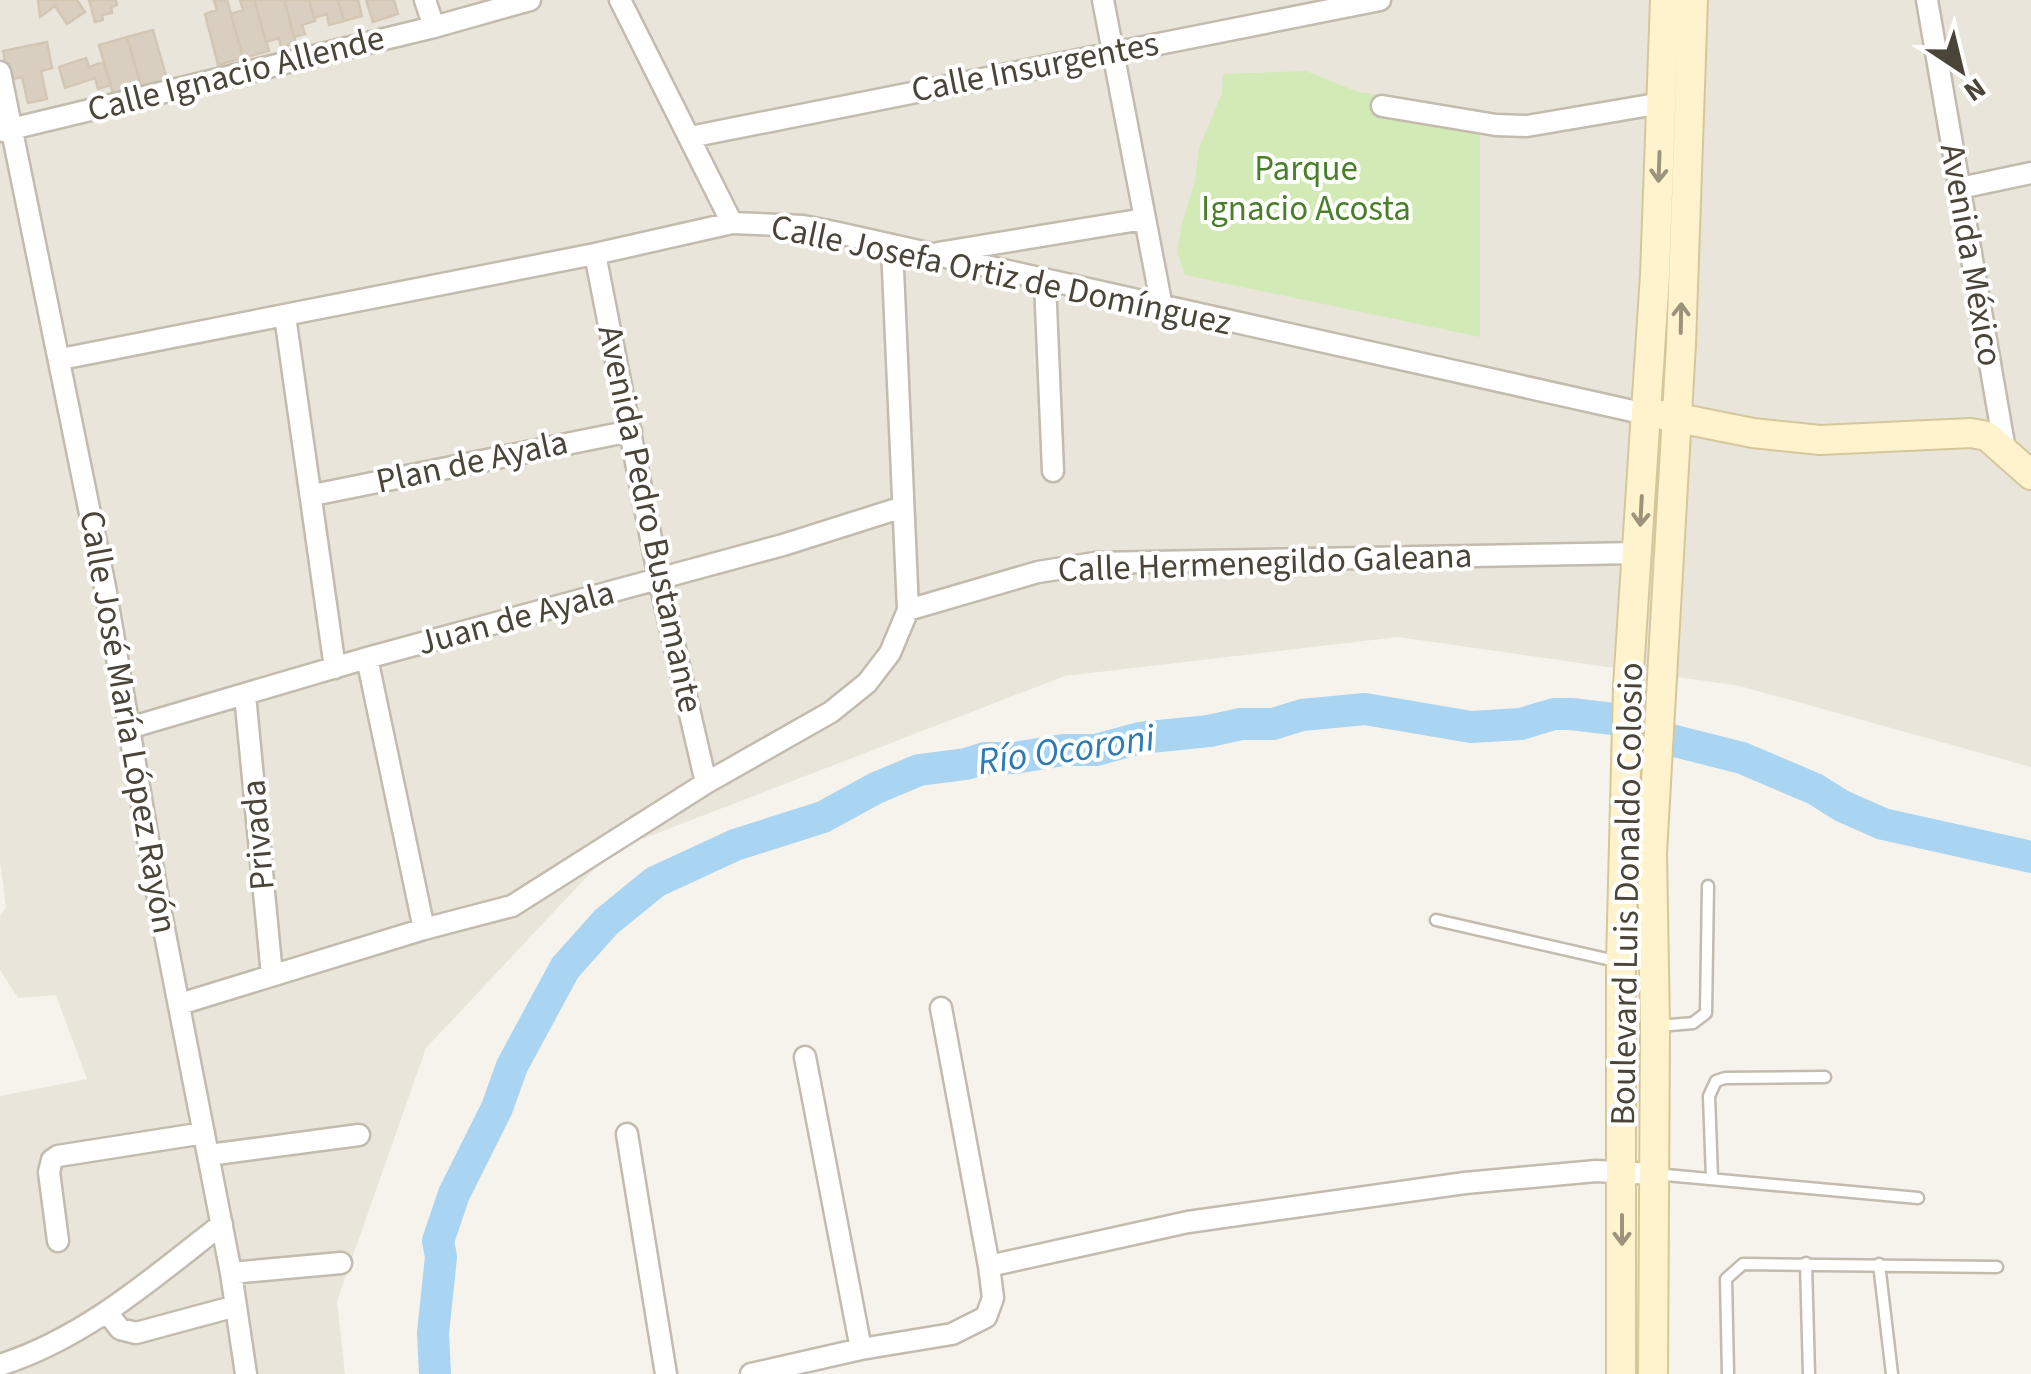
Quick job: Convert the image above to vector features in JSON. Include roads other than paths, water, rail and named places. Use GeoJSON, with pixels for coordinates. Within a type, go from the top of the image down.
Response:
{"type":"FeatureCollection","features":[{"type":"Feature","properties":{"kind":"main road","name":"Boulevard Luis Donaldo Colosio"},"geometry":{"type":"LineString","coordinates":[[1622,1374],[1621,962],[1628,686],[1646,414],[1665,0]]}},
{"type":"Feature","properties":{"kind":"main road","name":"Boulevard Luis Donaldo Colosio"},"geometry":{"type":"LineString","coordinates":[[1653,1374],[1652,853],[1677,416],[1693,0]]}},
{"type":"Feature","properties":{"kind":"main road"},"geometry":{"type":"LineString","coordinates":[[1646,414],[1820,440],[1987,436],[2031,475]]}},
{"type":"Feature","properties":{"kind":"street"},"geometry":{"type":"LineString","coordinates":[[425,0],[434,26]]}},
{"type":"Feature","properties":{"kind":"street","name":"Calle Ignacio Allende"},"geometry":{"type":"LineString","coordinates":[[6,130],[530,0]]}},
{"type":"Feature","properties":{"kind":"street"},"geometry":{"type":"LineString","coordinates":[[620,0],[732,223]]}},
{"type":"Feature","properties":{"kind":"street"},"geometry":{"type":"LineString","coordinates":[[1104,0],[1162,307]]}},
{"type":"Feature","properties":{"kind":"street","name":"Calle Insurgentes"},"geometry":{"type":"LineString","coordinates":[[690,137],[1380,0]]}},
{"type":"Feature","properties":{"kind":"street","name":"Avenida México"},"geometry":{"type":"LineString","coordinates":[[1927,0],[2005,450]]}},
{"type":"Feature","properties":{"kind":"street","name":"Calle José María López Rayón"},"geometry":{"type":"LineString","coordinates":[[0,72],[6,130],[61,358],[231,1273],[246,1374]]}},
{"type":"Feature","properties":{"kind":"street"},"geometry":{"type":"LineString","coordinates":[[1382,106],[1496,125],[1527,126],[1662,103]]}},
{"type":"Feature","properties":{"kind":"street"},"geometry":{"type":"LineString","coordinates":[[1960,188],[2031,173]]}},
{"type":"Feature","properties":{"kind":"street"},"geometry":{"type":"LineString","coordinates":[[926,255],[1144,219]]}},
{"type":"Feature","properties":{"kind":"street","name":"Calle Josefa Ortiz de Domínguez"},"geometry":{"type":"LineString","coordinates":[[61,358],[595,254],[732,223],[803,226],[1646,414]]}},
{"type":"Feature","properties":{"kind":"street"},"geometry":{"type":"LineString","coordinates":[[180,1004],[512,906],[706,783],[832,712],[866,684],[890,653],[908,610],[892,247]]}},
{"type":"Feature","properties":{"kind":"street","name":"Avenida Pedro Bustamante"},"geometry":{"type":"LineString","coordinates":[[595,254],[658,579],[706,783]]}},
{"type":"Feature","properties":{"kind":"street"},"geometry":{"type":"LineString","coordinates":[[1045,282],[1053,471]]}},
{"type":"Feature","properties":{"kind":"street"},"geometry":{"type":"LineString","coordinates":[[285,316],[336,668]]}},
{"type":"Feature","properties":{"kind":"street","name":"Plan de Ayala"},"geometry":{"type":"LineString","coordinates":[[312,495],[631,431]]}},
{"type":"Feature","properties":{"kind":"street","name":"Juan de Ayala"},"geometry":{"type":"LineString","coordinates":[[128,728],[367,658],[783,545],[903,507]]}},
{"type":"Feature","properties":{"kind":"street","name":"Calle Hermenegildo Galeana"},"geometry":{"type":"LineString","coordinates":[[908,610],[1038,572],[1095,563],[1638,553]]}},
{"type":"Feature","properties":{"kind":"street"},"geometry":{"type":"LineString","coordinates":[[367,658],[424,929]]}},
{"type":"Feature","properties":{"kind":"street","name":"Privada"},"geometry":{"type":"LineString","coordinates":[[245,695],[272,975]]}},
{"type":"Feature","properties":{"kind":"street"},"geometry":{"type":"LineString","coordinates":[[752,1374],[861,1349],[952,1334],[986,1316],[993,1298],[989,1266],[940,1008]]}},
{"type":"Feature","properties":{"kind":"street"},"geometry":{"type":"LineString","coordinates":[[805,1057],[861,1349]]}},
{"type":"Feature","properties":{"kind":"street"},"geometry":{"type":"LineString","coordinates":[[627,1134],[666,1374]]}},
{"type":"Feature","properties":{"kind":"street"},"geometry":{"type":"LineString","coordinates":[[58,1241],[49,1172],[52,1160],[58,1156],[359,1135]]}},
{"type":"Feature","properties":{"kind":"street"},"geometry":{"type":"LineString","coordinates":[[989,1266],[1188,1222],[1465,1183],[1557,1172],[1654,1174]]}},
{"type":"Feature","properties":{"kind":"street"},"geometry":{"type":"LineString","coordinates":[[0,1365],[50,1346],[108,1312],[222,1224]]}},
{"type":"Feature","properties":{"kind":"street"},"geometry":{"type":"LineString","coordinates":[[231,1273],[341,1263]]}},
{"type":"Feature","properties":{"kind":"street"},"geometry":{"type":"LineString","coordinates":[[108,1312],[120,1329],[136,1332],[236,1306]]}},
{"type":"Feature","properties":{"kind":"lane"},"geometry":{"type":"LineString","coordinates":[[1655,1026],[1693,1023],[1706,1013],[1708,886]]}},
{"type":"Feature","properties":{"kind":"lane"},"geometry":{"type":"LineString","coordinates":[[1436,920],[1621,962]]}},
{"type":"Feature","properties":{"kind":"lane"},"geometry":{"type":"LineString","coordinates":[[1712,1178],[1709,1096],[1716,1082],[1725,1078],[1826,1078]]}},
{"type":"Feature","properties":{"kind":"lane"},"geometry":{"type":"LineString","coordinates":[[1654,1174],[1918,1198]]}},
{"type":"Feature","properties":{"kind":"lane"},"geometry":{"type":"LineString","coordinates":[[1806,1263],[1810,1374]]}},
{"type":"Feature","properties":{"kind":"lane"},"geometry":{"type":"LineString","coordinates":[[1728,1374],[1726,1279],[1744,1264],[1997,1267]]}},
{"type":"Feature","properties":{"kind":"lane"},"geometry":{"type":"LineString","coordinates":[[1878,1264],[1892,1374]]}},
{"type":"Feature","properties":{"kind":"waterway","name":"Río Ocoroni"},"geometry":{"type":"LineString","coordinates":[[435,1374],[433,1333],[441,1257],[438,1241],[454,1194],[497,1108],[512,1066],[565,968],[606,922],[655,882],[735,845],[823,817],[919,770],[985,758],[1096,750],[1140,738],[1241,724],[1273,724],[1302,715],[1365,709],[1471,727],[1521,724],[1554,714],[1571,714],[1622,720],[1663,738],[1742,758],[1883,824],[2031,857]]}},
{"type":"Feature","properties":{"kind":"park label","name":"Parque Ignacio Acosta"},"geometry":{"type":"Point","coordinates":[1306,189]}}]}
